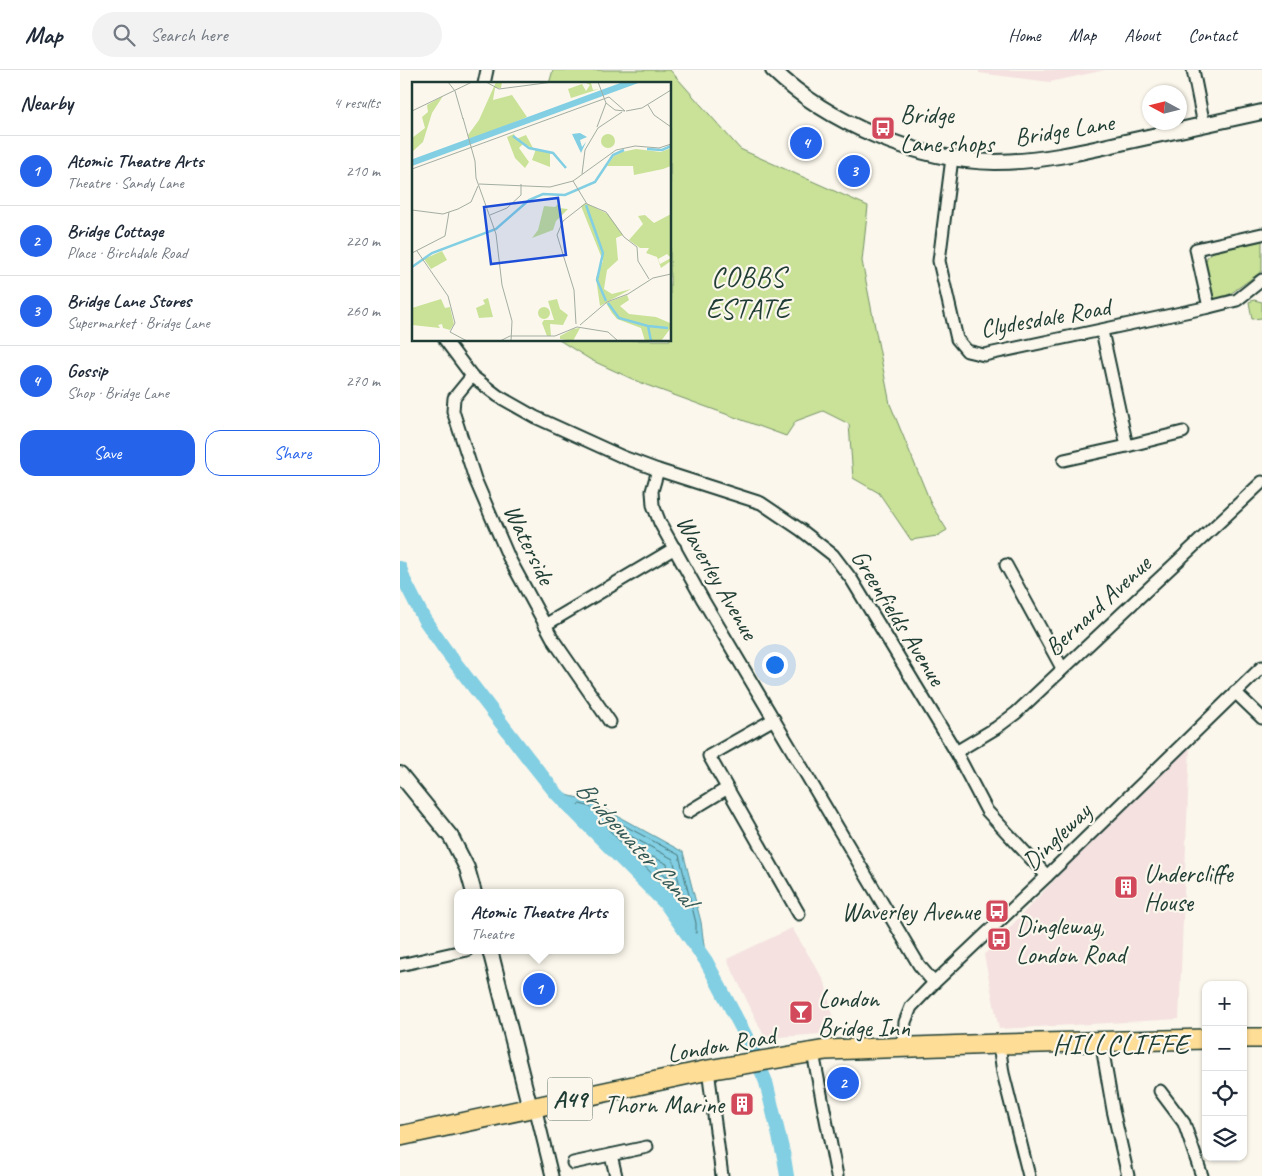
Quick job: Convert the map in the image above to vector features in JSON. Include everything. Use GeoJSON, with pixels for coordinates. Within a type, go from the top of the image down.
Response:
{"type":"FeatureCollection","features":[{"type":"Feature","properties":{"kind":"highway"},"geometry":{"type":"LineString","coordinates":[[1247,1038],[1262,1038]]}},
{"type":"Feature","properties":{"kind":"highway","name":"London Road"},"geometry":{"type":"LineString","coordinates":[[400,1136],[708,1070],[826,1050],[1202,1039]]}},
{"type":"Feature","properties":{"kind":"street","name":"Bridge Lane"},"geometry":{"type":"LineString","coordinates":[[773,70],[810,100],[847,123],[894,143],[952,158],[995,162],[1077,153],[1262,112]]}},
{"type":"Feature","properties":{"kind":"street"},"geometry":{"type":"LineString","coordinates":[[1193,70],[1204,125]]}},
{"type":"Feature","properties":{"kind":"street","name":"Clydesdale Road"},"geometry":{"type":"LineString","coordinates":[[952,158],[939,261],[957,339],[967,351],[984,355],[1209,307],[1237,300],[1261,282]]}},
{"type":"Feature","properties":{"kind":"street"},"geometry":{"type":"LineString","coordinates":[[1209,307],[1196,249],[1262,234]]}},
{"type":"Feature","properties":{"kind":"street"},"geometry":{"type":"LineString","coordinates":[[1102,331],[1127,446]]}},
{"type":"Feature","properties":{"kind":"street","name":"Greenfields Avenue"},"geometry":{"type":"LineString","coordinates":[[446,341],[472,376],[498,396],[535,418],[623,457],[658,470],[762,502],[833,554],[852,580],[956,752],[987,811],[1047,876]]}},
{"type":"Feature","properties":{"kind":"street","name":"Waterside"},"geometry":{"type":"LineString","coordinates":[[472,376],[454,398],[453,411],[475,479],[509,558],[545,625],[610,722]]}},
{"type":"Feature","properties":{"kind":"street"},"geometry":{"type":"LineString","coordinates":[[1064,460],[1183,432]]}},
{"type":"Feature","properties":{"kind":"street","name":"Waverley Avenue"},"geometry":{"type":"LineString","coordinates":[[658,470],[652,491],[653,504],[660,523],[703,600],[919,965],[934,983]]}},
{"type":"Feature","properties":{"kind":"street","name":"Bernard Avenue"},"geometry":{"type":"LineString","coordinates":[[956,752],[1009,718],[1262,482]]}},
{"type":"Feature","properties":{"kind":"street"},"geometry":{"type":"LineString","coordinates":[[545,625],[675,548]]}},
{"type":"Feature","properties":{"kind":"street"},"geometry":{"type":"LineString","coordinates":[[1006,565],[1062,668]]}},
{"type":"Feature","properties":{"kind":"street","name":"Dingleway"},"geometry":{"type":"LineString","coordinates":[[903,1048],[905,1022],[911,1007],[1262,667]]}},
{"type":"Feature","properties":{"kind":"street"},"geometry":{"type":"LineString","coordinates":[[1235,692],[1262,718]]}},
{"type":"Feature","properties":{"kind":"street"},"geometry":{"type":"LineString","coordinates":[[774,719],[708,756],[799,914]]}},
{"type":"Feature","properties":{"kind":"street"},"geometry":{"type":"LineString","coordinates":[[400,774],[451,837],[467,868],[473,889]]}},
{"type":"Feature","properties":{"kind":"street"},"geometry":{"type":"LineString","coordinates":[[688,812],[726,789]]}},
{"type":"Feature","properties":{"kind":"street"},"geometry":{"type":"LineString","coordinates":[[400,965],[454,953]]}},
{"type":"Feature","properties":{"kind":"street"},"geometry":{"type":"LineString","coordinates":[[491,954],[527,1097],[537,1114],[552,1176]]}},
{"type":"Feature","properties":{"kind":"street"},"geometry":{"type":"LineString","coordinates":[[1101,1041],[1113,1110],[1128,1176]]}},
{"type":"Feature","properties":{"kind":"street"},"geometry":{"type":"LineString","coordinates":[[999,1044],[1003,1073],[1029,1176]]}},
{"type":"Feature","properties":{"kind":"street"},"geometry":{"type":"LineString","coordinates":[[813,1053],[837,1176]]}},
{"type":"Feature","properties":{"kind":"street"},"geometry":{"type":"LineString","coordinates":[[708,1070],[722,1176]]}},
{"type":"Feature","properties":{"kind":"street"},"geometry":{"type":"LineString","coordinates":[[1160,1091],[1184,1123],[1202,1176]]}},
{"type":"Feature","properties":{"kind":"street"},"geometry":{"type":"LineString","coordinates":[[573,1163],[646,1148]]}},
{"type":"Feature","properties":{"kind":"street"},"geometry":{"type":"LineString","coordinates":[[610,1155],[616,1176]]}},
{"type":"Feature","properties":{"kind":"shaded area"},"geometry":{"type":"Polygon","coordinates":[[[979,70],[1105,70],[1050,82],[979,73],[979,70]]]}},
{"type":"Feature","properties":{"kind":"shaded area"},"geometry":{"type":"Polygon","coordinates":[[[1190,745],[1179,1019],[999,1029],[984,955],[1127,802],[1190,745]]]}},
{"type":"Feature","properties":{"kind":"shaded area"},"geometry":{"type":"Polygon","coordinates":[[[792,928],[825,982],[836,1033],[765,1038],[727,959],[792,928]]]}},
{"type":"Feature","properties":{"kind":"green space"},"geometry":{"type":"Polygon","coordinates":[[[553,70],[670,70],[740,149],[868,206],[862,261],[890,404],[932,506],[947,530],[937,536],[911,540],[879,493],[853,478],[849,424],[823,411],[796,421],[786,436],[641,383],[591,360],[561,341],[671,341],[671,82],[550,82],[553,70]]]}},
{"type":"Feature","properties":{"kind":"green space"},"geometry":{"type":"Polygon","coordinates":[[[1262,241],[1262,271],[1230,294],[1217,299],[1212,297],[1205,267],[1207,257],[1213,252],[1262,241]]]}},
{"type":"Feature","properties":{"kind":"green space"},"geometry":{"type":"Polygon","coordinates":[[[1254,300],[1262,302],[1262,318],[1252,319],[1249,302],[1254,300]]]}},
{"type":"Feature","properties":{"kind":"water"},"geometry":{"type":"Polygon","coordinates":[[[555,792],[590,801],[683,852],[701,922],[706,961],[666,904],[555,792]]]}},
{"type":"Feature","properties":{"kind":"waterway","name":"Bridgewater Canal"},"geometry":{"type":"LineString","coordinates":[[400,568],[424,619],[528,758],[555,792],[666,904],[706,961],[749,1042],[766,1082],[787,1176]]}},
{"type":"Feature","properties":{"kind":"place","name":"Bridge Lane shops"},"geometry":{"type":"Point","coordinates":[883,128]}},
{"type":"Feature","properties":{"kind":"place","name":"Gossip"},"geometry":{"type":"Point","coordinates":[806,143]}},
{"type":"Feature","properties":{"kind":"place","name":"Bridge Lane Stores"},"geometry":{"type":"Point","coordinates":[854,171]}},
{"type":"Feature","properties":{"kind":"place","name":"Undercliffe House"},"geometry":{"type":"Point","coordinates":[1126,887]}},
{"type":"Feature","properties":{"kind":"place","name":"Waverley Avenue"},"geometry":{"type":"Point","coordinates":[997,911]}},
{"type":"Feature","properties":{"kind":"place","name":"Dingleway, London Road"},"geometry":{"type":"Point","coordinates":[999,939]}},
{"type":"Feature","properties":{"kind":"place","name":"Atomic Theatre Arts"},"geometry":{"type":"Point","coordinates":[539,989]}},
{"type":"Feature","properties":{"kind":"place","name":"London Bridge Inn"},"geometry":{"type":"Point","coordinates":[801,1012]}},
{"type":"Feature","properties":{"kind":"place","name":"Bridge Cottage"},"geometry":{"type":"Point","coordinates":[843,1083]}},
{"type":"Feature","properties":{"kind":"place","name":"Thorn Marine"},"geometry":{"type":"Point","coordinates":[742,1104]}},
{"type":"Feature","properties":{"kind":"district","name":"COBBS ESTATE"},"geometry":{"type":"Point","coordinates":[748,292]}},
{"type":"Feature","properties":{"kind":"district","name":"HILLCLIFFE"},"geometry":{"type":"Point","coordinates":[1121,1044]}}]}
